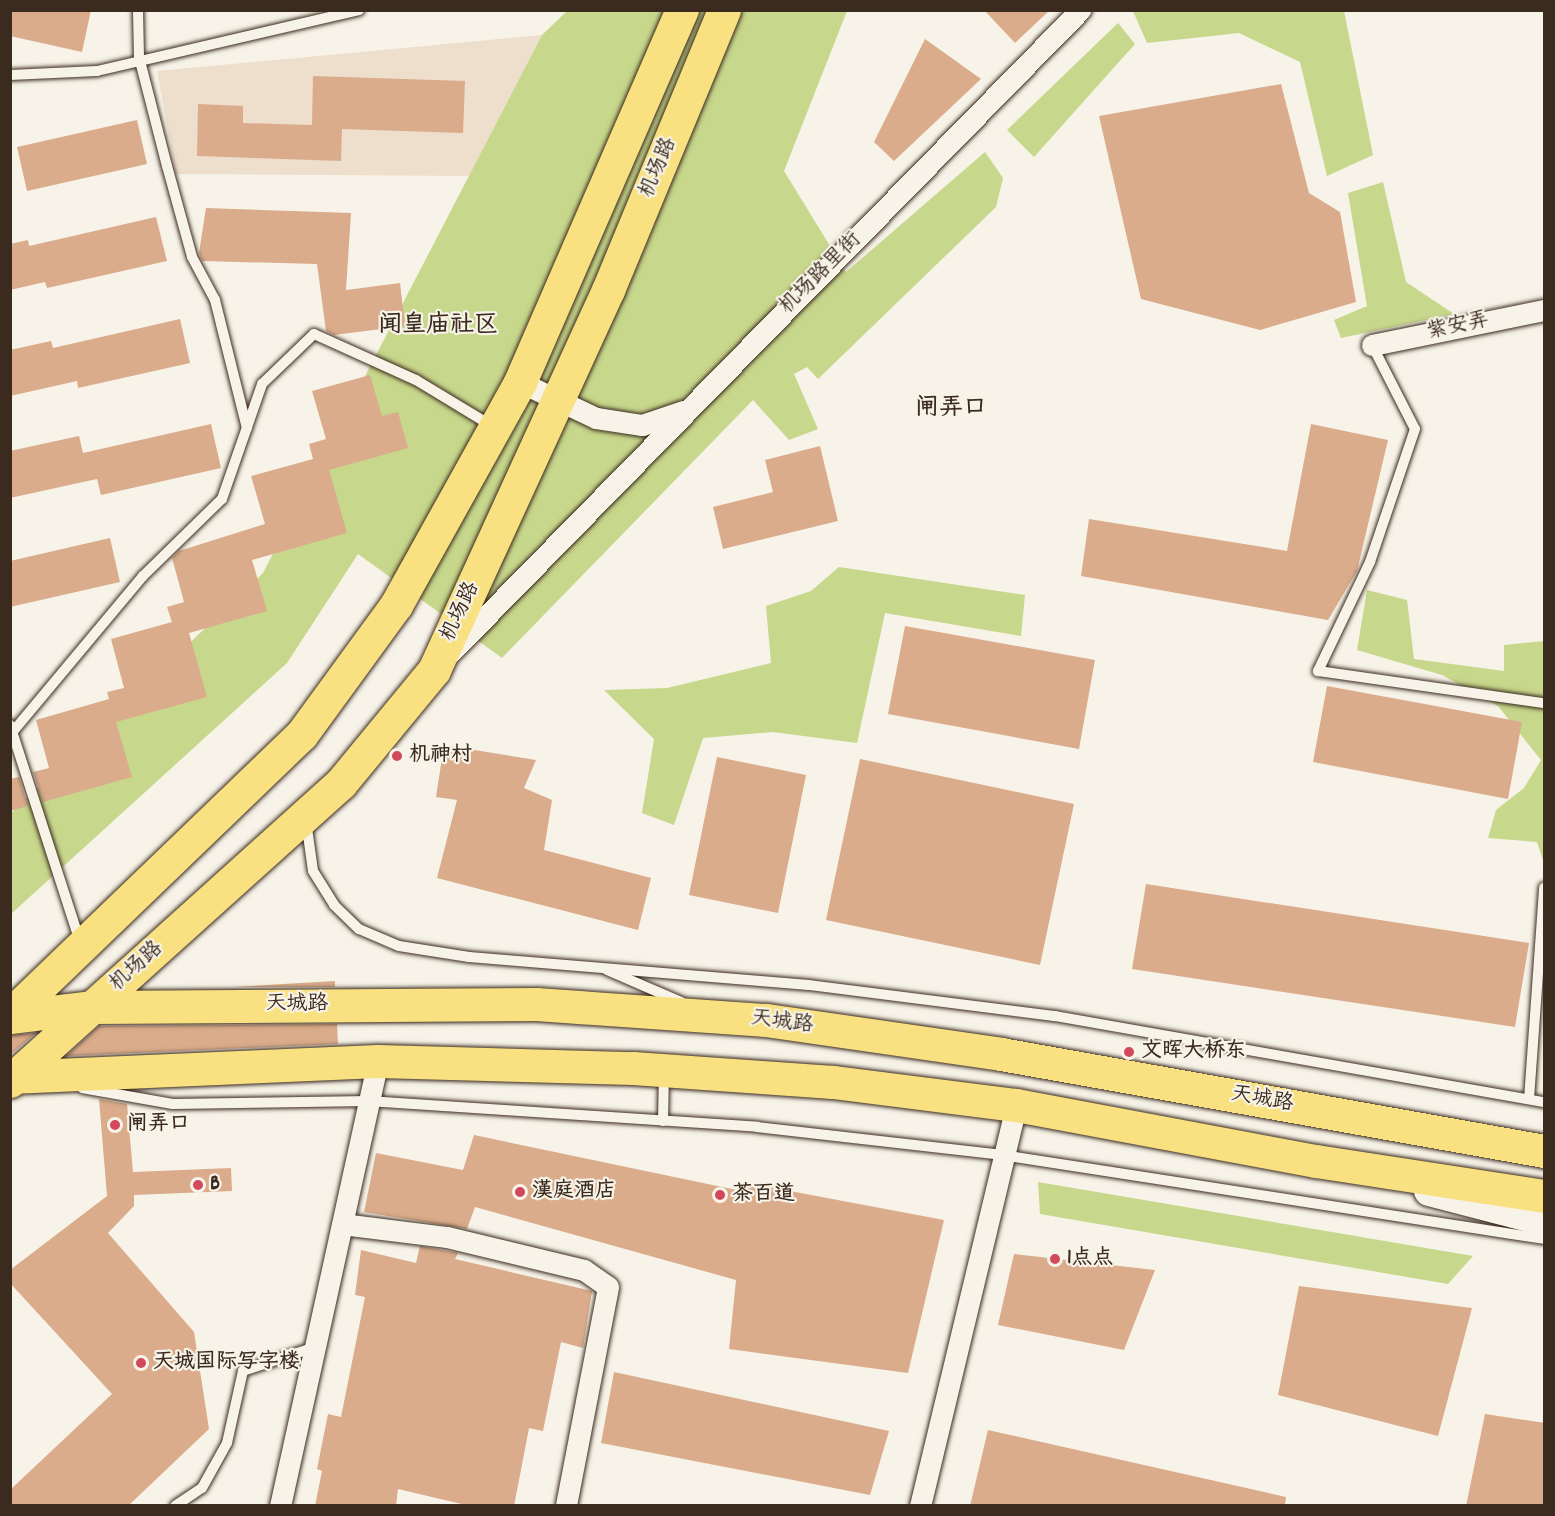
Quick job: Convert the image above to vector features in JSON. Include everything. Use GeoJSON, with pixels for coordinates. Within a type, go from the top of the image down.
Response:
{"type":"FeatureCollection","features":[{"type":"Feature","properties":{"kind":"main road","name":"机场路"},"geometry":{"type":"LineString","coordinates":[[10,1016],[302,735],[396,605],[520,382],[682,10]]}},
{"type":"Feature","properties":{"kind":"main road","name":"机场路"},"geometry":{"type":"LineString","coordinates":[[12,1078],[342,783],[434,670],[558,401],[724,10]]}},
{"type":"Feature","properties":{"kind":"main road","name":"天城路"},"geometry":{"type":"LineString","coordinates":[[10,1016],[93,1006],[536,1004],[714,1017],[1001,1054],[1545,1151]]}},
{"type":"Feature","properties":{"kind":"main road"},"geometry":{"type":"LineString","coordinates":[[12,1078],[378,1061],[664,1070],[833,1082],[1016,1105],[1316,1161],[1545,1196]]}},
{"type":"Feature","properties":{"kind":"street","name":"机场路里街"},"geometry":{"type":"LineString","coordinates":[[520,382],[596,418],[642,425],[686,410],[1080,10]]}},
{"type":"Feature","properties":{"kind":"street","name":"紫安弄"},"geometry":{"type":"LineString","coordinates":[[1372,345],[1545,310]]}},
{"type":"Feature","properties":{"kind":"street"},"geometry":{"type":"LineString","coordinates":[[434,670],[686,410]]}},
{"type":"Feature","properties":{"kind":"street"},"geometry":{"type":"LineString","coordinates":[[280,1506],[378,1061]]}},
{"type":"Feature","properties":{"kind":"street"},"geometry":{"type":"LineString","coordinates":[[920,1506],[1002,1155],[1016,1105]]}},
{"type":"Feature","properties":{"kind":"street"},"geometry":{"type":"LineString","coordinates":[[1316,1161],[1545,1221]]}},
{"type":"Feature","properties":{"kind":"street"},"geometry":{"type":"LineString","coordinates":[[342,1224],[447,1237],[584,1270],[608,1287],[566,1506]]}},
{"type":"Feature","properties":{"kind":"lane"},"geometry":{"type":"LineString","coordinates":[[138,10],[140,61],[192,257],[215,300],[247,428]]}},
{"type":"Feature","properties":{"kind":"lane"},"geometry":{"type":"LineString","coordinates":[[10,75],[97,71],[358,10]]}},
{"type":"Feature","properties":{"kind":"lane"},"geometry":{"type":"LineString","coordinates":[[81,947],[11,731],[143,576],[222,499],[262,384],[314,334],[416,380],[495,427]]}},
{"type":"Feature","properties":{"kind":"lane"},"geometry":{"type":"LineString","coordinates":[[1372,345],[1415,429],[1370,562],[1318,671],[1545,703]]}},
{"type":"Feature","properties":{"kind":"lane"},"geometry":{"type":"LineString","coordinates":[[306,815],[313,871],[334,905],[359,929],[399,946],[469,957],[809,985],[1055,1016],[1545,1102]]}},
{"type":"Feature","properties":{"kind":"lane"},"geometry":{"type":"LineString","coordinates":[[1529,1099],[1545,888]]}},
{"type":"Feature","properties":{"kind":"lane"},"geometry":{"type":"LineString","coordinates":[[598,966],[714,1017]]}},
{"type":"Feature","properties":{"kind":"lane"},"geometry":{"type":"LineString","coordinates":[[663,1121],[664,1070]]}},
{"type":"Feature","properties":{"kind":"lane"},"geometry":{"type":"LineString","coordinates":[[12,1078],[173,1104],[369,1101],[757,1127],[1002,1155],[1545,1239]]}},
{"type":"Feature","properties":{"kind":"lane"},"geometry":{"type":"LineString","coordinates":[[175,1506],[202,1488],[227,1443],[243,1371],[315,1347]]}},
{"type":"Feature","properties":{"kind":"shaded area"},"geometry":{"type":"Polygon","coordinates":[[[542,35],[469,176],[176,174],[157,71],[542,35]]]}},
{"type":"Feature","properties":{"kind":"green space"},"geometry":{"type":"Polygon","coordinates":[[[567,11],[847,11],[784,171],[846,272],[985,152],[1003,178],[996,207],[818,379],[807,367],[794,374],[818,429],[789,440],[753,400],[502,658],[358,554],[287,663],[11,914],[11,813],[263,573],[542,35],[567,11]]]}},
{"type":"Feature","properties":{"kind":"green space"},"geometry":{"type":"Polygon","coordinates":[[[1133,11],[1344,11],[1373,155],[1327,176],[1300,62],[1239,33],[1147,43],[1133,11]]]}},
{"type":"Feature","properties":{"kind":"green space"},"geometry":{"type":"Polygon","coordinates":[[[1118,23],[1135,44],[1034,157],[1007,130],[1118,23]]]}},
{"type":"Feature","properties":{"kind":"green space"},"geometry":{"type":"Polygon","coordinates":[[[1383,182],[1406,282],[1454,314],[1341,338],[1334,320],[1367,306],[1348,193],[1383,182]]]}},
{"type":"Feature","properties":{"kind":"green space"},"geometry":{"type":"Polygon","coordinates":[[[839,567],[1025,595],[1021,636],[885,613],[857,743],[773,732],[703,738],[674,825],[642,813],[654,739],[604,690],[667,688],[771,663],[766,606],[811,591],[839,567]]]}},
{"type":"Feature","properties":{"kind":"green space"},"geometry":{"type":"Polygon","coordinates":[[[1367,590],[1407,600],[1414,659],[1504,671],[1504,645],[1544,641],[1544,863],[1537,842],[1488,838],[1496,810],[1524,788],[1541,760],[1498,706],[1442,675],[1357,650],[1367,590]]]}},
{"type":"Feature","properties":{"kind":"green space"},"geometry":{"type":"Polygon","coordinates":[[[1038,1182],[1473,1256],[1448,1284],[1040,1214],[1038,1182]]]}},
{"type":"Feature","properties":{"kind":"building"},"geometry":{"type":"Polygon","coordinates":[[[10,10],[91,10],[82,52],[10,36],[10,10]]]}},
{"type":"Feature","properties":{"kind":"building"},"geometry":{"type":"Polygon","coordinates":[[[984,10],[1050,10],[1015,43],[984,10]]]}},
{"type":"Feature","properties":{"kind":"building"},"geometry":{"type":"Polygon","coordinates":[[[925,39],[981,79],[894,161],[874,142],[925,39]]]}},
{"type":"Feature","properties":{"kind":"building"},"geometry":{"type":"Polygon","coordinates":[[[313,76],[465,81],[463,133],[342,129],[341,161],[197,156],[198,104],[243,106],[243,123],[312,125],[313,76]]]}},
{"type":"Feature","properties":{"kind":"building"},"geometry":{"type":"Polygon","coordinates":[[[1281,84],[1309,193],[1340,212],[1356,302],[1260,330],[1141,299],[1099,116],[1281,84]]]}},
{"type":"Feature","properties":{"kind":"building"},"geometry":{"type":"Polygon","coordinates":[[[137,120],[147,164],[27,191],[17,147],[137,120]]]}},
{"type":"Feature","properties":{"kind":"building"},"geometry":{"type":"Polygon","coordinates":[[[206,208],[351,213],[346,290],[400,283],[405,326],[334,335],[326,331],[317,264],[202,261],[199,253],[206,208]]]}},
{"type":"Feature","properties":{"kind":"building"},"geometry":{"type":"Polygon","coordinates":[[[156,217],[167,261],[47,288],[45,282],[10,290],[10,244],[28,240],[29,246],[156,217]]]}},
{"type":"Feature","properties":{"kind":"building"},"geometry":{"type":"Polygon","coordinates":[[[180,319],[190,363],[78,388],[77,381],[10,396],[10,350],[51,341],[53,348],[180,319]]]}},
{"type":"Feature","properties":{"kind":"building"},"geometry":{"type":"Polygon","coordinates":[[[370,375],[382,416],[398,412],[408,448],[329,470],[347,533],[252,560],[267,611],[189,633],[207,697],[116,722],[132,777],[43,802],[33,772],[49,768],[36,720],[109,699],[107,692],[124,688],[111,639],[172,622],[167,607],[184,602],[172,558],[179,551],[265,524],[251,476],[313,459],[309,444],[326,439],[312,391],[370,375]]]}},
{"type":"Feature","properties":{"kind":"building"},"geometry":{"type":"Polygon","coordinates":[[[211,424],[221,468],[101,495],[97,479],[10,498],[10,451],[79,436],[83,453],[211,424]]]}},
{"type":"Feature","properties":{"kind":"building"},"geometry":{"type":"Polygon","coordinates":[[[1311,424],[1388,440],[1357,571],[1328,620],[1081,576],[1089,519],[1287,551],[1311,424]]]}},
{"type":"Feature","properties":{"kind":"building"},"geometry":{"type":"Polygon","coordinates":[[[820,446],[838,521],[723,549],[713,507],[773,492],[765,460],[820,446]]]}},
{"type":"Feature","properties":{"kind":"building"},"geometry":{"type":"Polygon","coordinates":[[[110,538],[120,582],[10,607],[10,561],[110,538]]]}},
{"type":"Feature","properties":{"kind":"building"},"geometry":{"type":"Polygon","coordinates":[[[905,626],[1095,660],[1079,749],[888,714],[905,626]]]}},
{"type":"Feature","properties":{"kind":"building"},"geometry":{"type":"Polygon","coordinates":[[[1327,686],[1522,722],[1508,799],[1313,762],[1327,686]]]}},
{"type":"Feature","properties":{"kind":"building"},"geometry":{"type":"Polygon","coordinates":[[[444,745],[536,760],[524,788],[552,800],[544,850],[651,878],[638,930],[437,878],[457,800],[436,797],[444,745]]]}},
{"type":"Feature","properties":{"kind":"building"},"geometry":{"type":"Polygon","coordinates":[[[717,757],[806,775],[778,913],[689,895],[717,757]]]}},
{"type":"Feature","properties":{"kind":"building"},"geometry":{"type":"Polygon","coordinates":[[[860,759],[1074,804],[1040,965],[826,920],[860,759]]]}},
{"type":"Feature","properties":{"kind":"building"},"geometry":{"type":"Polygon","coordinates":[[[19,777],[28,806],[10,811],[10,779],[19,777]]]}},
{"type":"Feature","properties":{"kind":"building"},"geometry":{"type":"Polygon","coordinates":[[[1146,884],[1529,943],[1515,1027],[1132,969],[1146,884]]]}},
{"type":"Feature","properties":{"kind":"building"},"geometry":{"type":"Polygon","coordinates":[[[335,981],[335,987],[233,987],[335,981]]]}},
{"type":"Feature","properties":{"kind":"building"},"geometry":{"type":"Polygon","coordinates":[[[337,1024],[338,1044],[66,1056],[99,1026],[337,1024]]]}},
{"type":"Feature","properties":{"kind":"building"},"geometry":{"type":"Polygon","coordinates":[[[36,1033],[10,1055],[10,1035],[36,1033]]]}},
{"type":"Feature","properties":{"kind":"building","name":"天城国际写字楼"},"geometry":{"type":"Polygon","coordinates":[[[99,1099],[127,1104],[133,1172],[231,1168],[232,1191],[134,1195],[134,1206],[108,1233],[194,1332],[209,1429],[128,1506],[10,1506],[10,1490],[112,1394],[10,1283],[10,1270],[107,1196],[99,1099]]]}},
{"type":"Feature","properties":{"kind":"building"},"geometry":{"type":"Polygon","coordinates":[[[474,1135],[746,1192],[747,1183],[944,1220],[908,1373],[729,1349],[736,1280],[475,1207],[467,1229],[364,1212],[376,1153],[463,1170],[474,1135]]]}},
{"type":"Feature","properties":{"kind":"building"},"geometry":{"type":"Polygon","coordinates":[[[420,1246],[458,1253],[455,1259],[592,1291],[583,1348],[561,1342],[543,1431],[529,1428],[514,1506],[470,1506],[398,1489],[396,1506],[315,1506],[322,1471],[317,1469],[328,1414],[341,1417],[365,1297],[355,1295],[361,1250],[416,1263],[420,1246]]]}},
{"type":"Feature","properties":{"kind":"building"},"geometry":{"type":"Polygon","coordinates":[[[1014,1254],[1155,1270],[1124,1350],[998,1325],[1014,1254]]]}},
{"type":"Feature","properties":{"kind":"building"},"geometry":{"type":"Polygon","coordinates":[[[1299,1286],[1472,1308],[1438,1436],[1278,1395],[1299,1286]]]}},
{"type":"Feature","properties":{"kind":"building"},"geometry":{"type":"Polygon","coordinates":[[[614,1372],[889,1431],[870,1495],[601,1443],[614,1372]]]}},
{"type":"Feature","properties":{"kind":"building"},"geometry":{"type":"Polygon","coordinates":[[[1485,1414],[1545,1423],[1545,1506],[1466,1506],[1485,1414]]]}},
{"type":"Feature","properties":{"kind":"building"},"geometry":{"type":"Polygon","coordinates":[[[988,1430],[1286,1497],[1285,1506],[970,1506],[988,1430]]]}},
{"type":"Feature","properties":{"kind":"place","name":"机神村"},"geometry":{"type":"Point","coordinates":[397,756]}},
{"type":"Feature","properties":{"kind":"place","name":"文晖大桥东"},"geometry":{"type":"Point","coordinates":[1129,1052]}},
{"type":"Feature","properties":{"kind":"place","name":"闸弄口"},"geometry":{"type":"Point","coordinates":[115,1125]}},
{"type":"Feature","properties":{"kind":"place","name":"B"},"geometry":{"type":"Point","coordinates":[198,1185]}},
{"type":"Feature","properties":{"kind":"place","name":"漢庭酒店"},"geometry":{"type":"Point","coordinates":[520,1192]}},
{"type":"Feature","properties":{"kind":"place","name":"茶百道"},"geometry":{"type":"Point","coordinates":[720,1195]}},
{"type":"Feature","properties":{"kind":"place","name":"1点点"},"geometry":{"type":"Point","coordinates":[1055,1259]}},
{"type":"Feature","properties":{"kind":"place","name":"天城国际写字楼"},"geometry":{"type":"Point","coordinates":[141,1363]}},
{"type":"Feature","properties":{"kind":"district","name":"闻皇庙社区"},"geometry":{"type":"Point","coordinates":[438,327]}},
{"type":"Feature","properties":{"kind":"district","name":"闸弄口"},"geometry":{"type":"Point","coordinates":[951,410]}}]}
